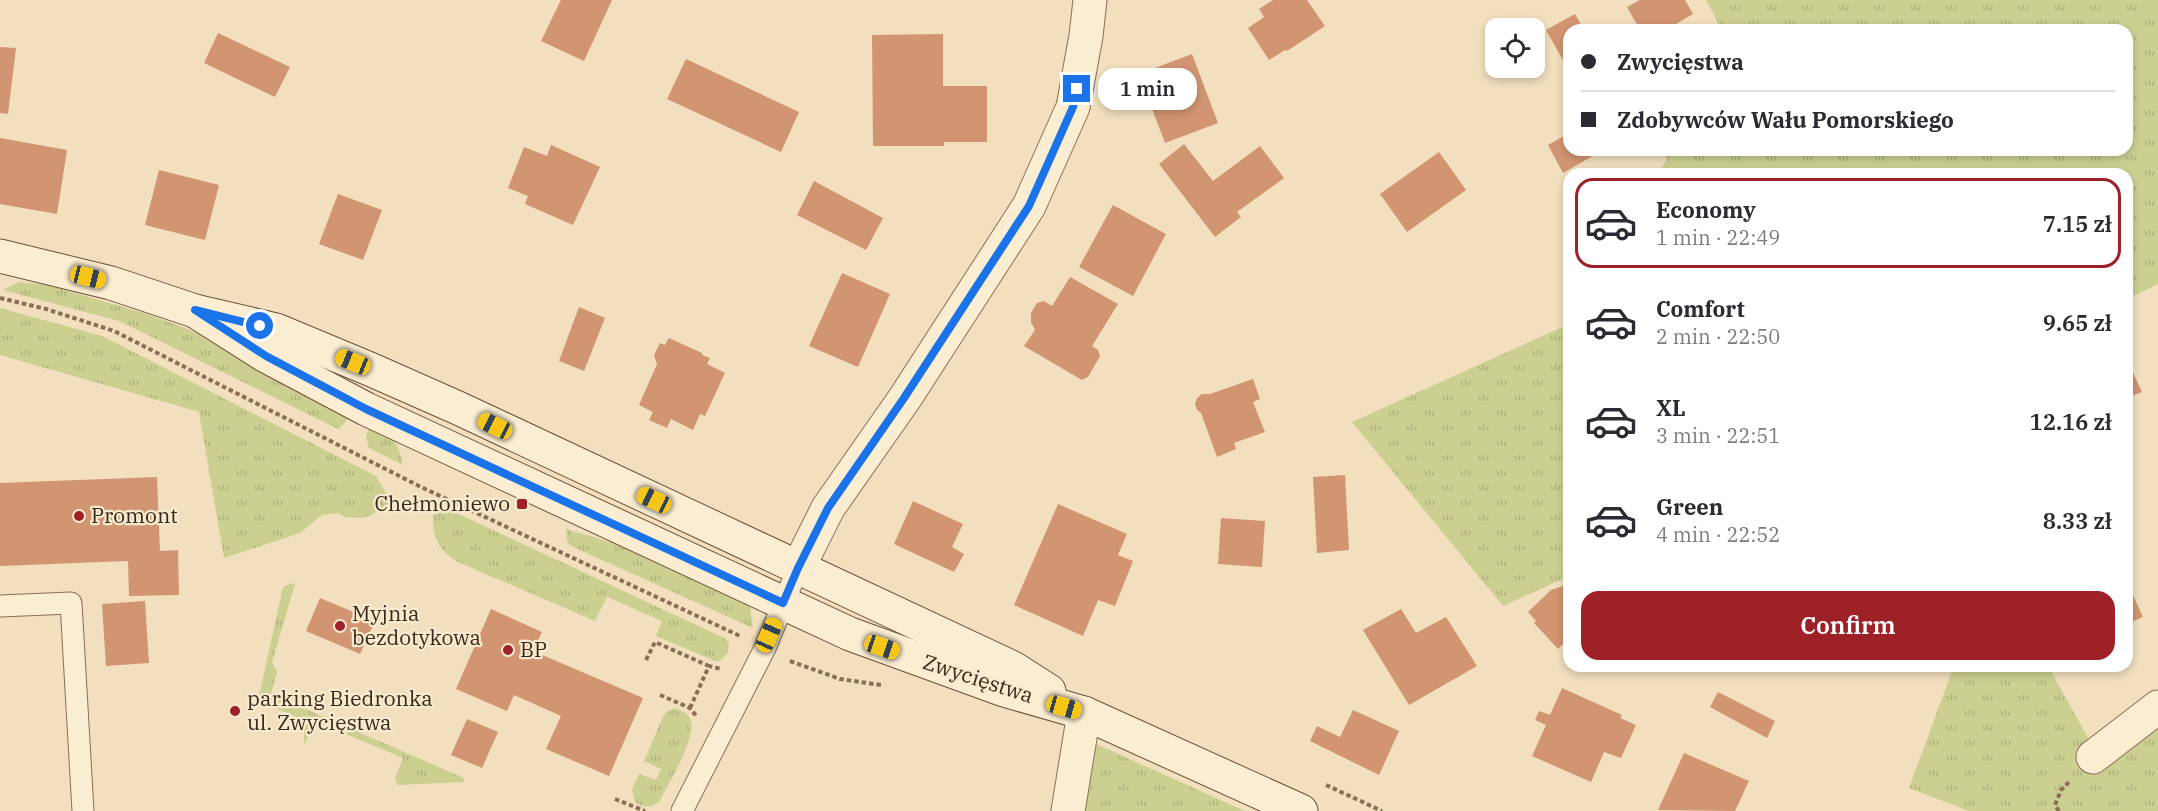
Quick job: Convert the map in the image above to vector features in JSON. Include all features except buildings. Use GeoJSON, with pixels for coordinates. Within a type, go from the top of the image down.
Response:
{"type":"FeatureCollection","features":[{"type":"Feature","properties":{"kind":"main road"},"geometry":{"type":"LineString","coordinates":[[798,568],[828,508],[904,398],[1029,206],[1073,107],[1090,0]]}},
{"type":"Feature","properties":{"kind":"main road","name":"Zwycięstwa"},"geometry":{"type":"LineString","coordinates":[[0,256],[111,283],[195,310],[276,330],[383,374],[1013,668],[1084,713],[1301,811]]}},
{"type":"Feature","properties":{"kind":"main road","name":"Zwycięstwa"},"geometry":{"type":"LineString","coordinates":[[195,310],[266,356],[366,409],[783,603],[882,647],[1004,690],[1084,713]]}},
{"type":"Feature","properties":{"kind":"main road"},"geometry":{"type":"LineString","coordinates":[[2093,757],[2158,706]]}},
{"type":"Feature","properties":{"kind":"main road"},"geometry":{"type":"LineString","coordinates":[[1068,811],[1084,713]]}},
{"type":"Feature","properties":{"kind":"lane"},"geometry":{"type":"LineString","coordinates":[[682,811],[765,648],[798,568]]}},
{"type":"Feature","properties":{"kind":"lane"},"geometry":{"type":"LineString","coordinates":[[0,606],[71,603],[83,811]]}},
{"type":"Feature","properties":{"kind":"path"},"geometry":{"type":"LineString","coordinates":[[0,298],[46,309],[114,331],[399,477],[798,665],[830,675],[885,686]]}},
{"type":"Feature","properties":{"kind":"path"},"geometry":{"type":"LineString","coordinates":[[646,660],[655,642],[709,666],[721,669],[729,666]]}},
{"type":"Feature","properties":{"kind":"path"},"geometry":{"type":"LineString","coordinates":[[690,708],[709,666]]}},
{"type":"Feature","properties":{"kind":"path"},"geometry":{"type":"LineString","coordinates":[[615,799],[643,811]]}},
{"type":"Feature","properties":{"kind":"green space"},"geometry":{"type":"Polygon","coordinates":[[[1706,0],[2158,0],[2158,284],[2133,296],[2133,168],[1662,168],[1667,159],[1666,156],[2133,156],[2133,24],[1719,24],[1706,0]]]}},
{"type":"Feature","properties":{"kind":"green space"},"geometry":{"type":"Polygon","coordinates":[[[19,282],[48,285],[147,314],[188,329],[232,349],[351,412],[345,423],[338,429],[119,321],[3,290],[19,282]]]}},
{"type":"Feature","properties":{"kind":"green space"},"geometry":{"type":"Polygon","coordinates":[[[0,308],[102,336],[376,476],[391,502],[370,516],[345,517],[338,513],[322,515],[300,533],[224,558],[199,412],[0,355],[0,308]]]}},
{"type":"Feature","properties":{"kind":"green space"},"geometry":{"type":"Polygon","coordinates":[[[1563,327],[1563,579],[1503,606],[1352,422],[1563,327]]]}},
{"type":"Feature","properties":{"kind":"green space"},"geometry":{"type":"Polygon","coordinates":[[[371,422],[393,439],[399,449],[403,465],[369,448],[366,437],[371,422]]]}},
{"type":"Feature","properties":{"kind":"green space"},"geometry":{"type":"Polygon","coordinates":[[[448,509],[724,638],[729,643],[728,653],[720,661],[715,661],[656,636],[662,621],[607,597],[595,621],[458,562],[441,548],[435,537],[433,515],[448,509]]]}},
{"type":"Feature","properties":{"kind":"green space"},"geometry":{"type":"Polygon","coordinates":[[[566,529],[674,561],[745,597],[750,606],[753,628],[571,546],[567,541],[566,529]]]}},
{"type":"Feature","properties":{"kind":"green space"},"geometry":{"type":"Polygon","coordinates":[[[295,584],[272,662],[277,672],[271,694],[464,778],[464,782],[397,785],[395,778],[403,758],[315,721],[304,745],[304,720],[258,701],[283,587],[295,584]]]}},
{"type":"Feature","properties":{"kind":"green space"},"geometry":{"type":"Polygon","coordinates":[[[1952,672],[2051,672],[2098,756],[2158,717],[2158,811],[1969,811],[1909,788],[1952,672]]]}},
{"type":"Feature","properties":{"kind":"green space"},"geometry":{"type":"Polygon","coordinates":[[[675,708],[689,717],[690,737],[675,773],[659,802],[650,806],[641,805],[635,802],[632,789],[639,774],[656,780],[661,769],[644,761],[665,713],[675,708]]]}},
{"type":"Feature","properties":{"kind":"green space"},"geometry":{"type":"Polygon","coordinates":[[[1094,743],[1245,811],[1084,811],[1094,743]]]}},
{"type":"Feature","properties":{"kind":"place","name":"Chełmoniewo"},"geometry":{"type":"Point","coordinates":[522,504]}},
{"type":"Feature","properties":{"kind":"place","name":"Promont"},"geometry":{"type":"Point","coordinates":[79,516]}},
{"type":"Feature","properties":{"kind":"place","name":"Myjnia bezdotykowa"},"geometry":{"type":"Point","coordinates":[340,626]}},
{"type":"Feature","properties":{"kind":"place","name":"BP"},"geometry":{"type":"Point","coordinates":[508,650]}},
{"type":"Feature","properties":{"kind":"place","name":"parking Biedronka ul. Zwycięstwa"},"geometry":{"type":"Point","coordinates":[235,711]}},
{"type":"Feature","properties":{"kind":"route"},"geometry":{"type":"LineString","coordinates":[[260,326],[195,310],[266,356],[366,409],[783,603],[828,508],[904,398],[1029,206],[1073,107],[1077,89]]}}]}
